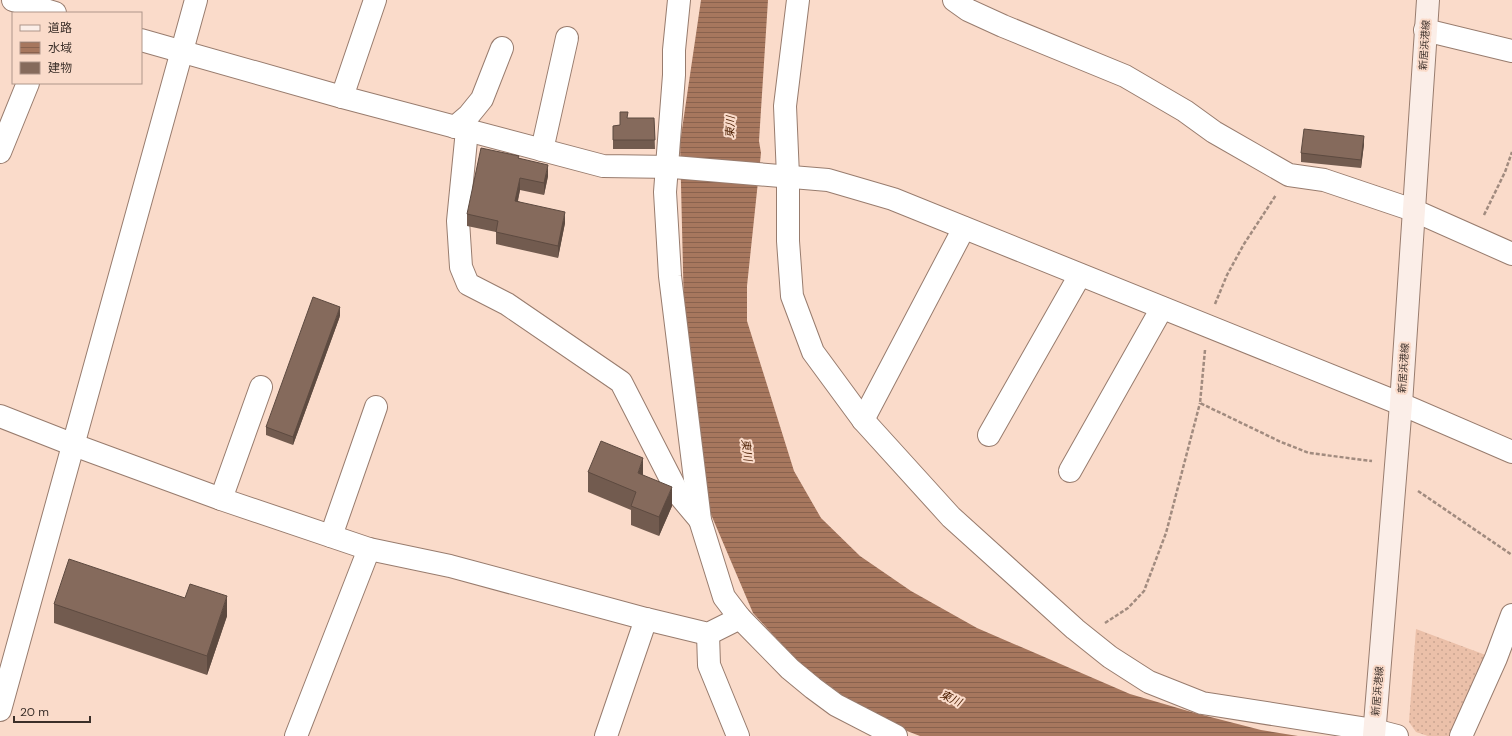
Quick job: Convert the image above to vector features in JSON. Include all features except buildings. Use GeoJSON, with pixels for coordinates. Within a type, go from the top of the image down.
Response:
{"type":"FeatureCollection","features":[{"type":"Feature","properties":{"kind":"main road","name":"新居浜港線"},"geometry":{"type":"LineString","coordinates":[[1374,733],[1401,404],[1428,0]]}},
{"type":"Feature","properties":{"kind":"street"},"geometry":{"type":"LineString","coordinates":[[13,0],[50,12]]}},
{"type":"Feature","properties":{"kind":"street"},"geometry":{"type":"LineString","coordinates":[[0,710],[196,0]]}},
{"type":"Feature","properties":{"kind":"street"},"geometry":{"type":"LineString","coordinates":[[342,97],[375,0]]}},
{"type":"Feature","properties":{"kind":"street"},"geometry":{"type":"LineString","coordinates":[[679,0],[674,50],[670,167],[665,192],[670,276],[700,520],[724,597],[740,618],[790,669],[813,688],[836,705],[896,736]]}},
{"type":"Feature","properties":{"kind":"street"},"geometry":{"type":"LineString","coordinates":[[798,0],[785,106],[788,241],[792,296],[812,352],[863,420],[951,517],[1110,657],[1149,682],[1202,703],[1397,736]]}},
{"type":"Feature","properties":{"kind":"street"},"geometry":{"type":"LineString","coordinates":[[954,0],[968,10],[1003,26],[1125,76],[1185,111],[1214,132],[1289,174],[1324,180],[1413,210],[1512,254]]}},
{"type":"Feature","properties":{"kind":"street"},"geometry":{"type":"LineString","coordinates":[[1425,30],[1512,51]]}},
{"type":"Feature","properties":{"kind":"street"},"geometry":{"type":"LineString","coordinates":[[542,150],[566,38]]}},
{"type":"Feature","properties":{"kind":"street"},"geometry":{"type":"LineString","coordinates":[[142,40],[342,97],[603,166],[670,167],[828,180],[893,199],[1401,404],[1512,452]]}},
{"type":"Feature","properties":{"kind":"street"},"geometry":{"type":"LineString","coordinates":[[502,48],[482,99],[461,128],[458,222],[461,267],[468,284],[507,304],[621,382],[679,495],[700,520]]}},
{"type":"Feature","properties":{"kind":"street"},"geometry":{"type":"LineString","coordinates":[[0,152],[28,84]]}},
{"type":"Feature","properties":{"kind":"street"},"geometry":{"type":"LineString","coordinates":[[863,420],[964,228]]}},
{"type":"Feature","properties":{"kind":"street"},"geometry":{"type":"LineString","coordinates":[[989,435],[1080,275]]}},
{"type":"Feature","properties":{"kind":"street"},"geometry":{"type":"LineString","coordinates":[[1070,471],[1162,308]]}},
{"type":"Feature","properties":{"kind":"street"},"geometry":{"type":"LineString","coordinates":[[222,499],[261,387]]}},
{"type":"Feature","properties":{"kind":"street"},"geometry":{"type":"LineString","coordinates":[[331,536],[376,407]]}},
{"type":"Feature","properties":{"kind":"street"},"geometry":{"type":"LineString","coordinates":[[0,416],[74,445],[222,499],[369,549],[450,566],[646,619],[708,634],[740,618]]}},
{"type":"Feature","properties":{"kind":"street"},"geometry":{"type":"LineString","coordinates":[[296,736],[369,549]]}},
{"type":"Feature","properties":{"kind":"street"},"geometry":{"type":"LineString","coordinates":[[1461,736],[1496,658],[1512,615]]}},
{"type":"Feature","properties":{"kind":"street"},"geometry":{"type":"LineString","coordinates":[[606,736],[646,619]]}},
{"type":"Feature","properties":{"kind":"street"},"geometry":{"type":"LineString","coordinates":[[708,634],[709,665],[738,736]]}},
{"type":"Feature","properties":{"kind":"path"},"geometry":{"type":"LineString","coordinates":[[1473,236],[1505,172],[1512,152]]}},
{"type":"Feature","properties":{"kind":"path"},"geometry":{"type":"LineString","coordinates":[[1085,636],[1128,608],[1144,591],[1166,533],[1200,403],[1207,326],[1227,276],[1244,244],[1289,174]]}},
{"type":"Feature","properties":{"kind":"path"},"geometry":{"type":"LineString","coordinates":[[1200,403],[1281,442],[1309,453],[1395,469],[1512,555]]}},
{"type":"Feature","properties":{"kind":"shaded area"},"geometry":{"type":"Polygon","coordinates":[[[1416,629],[1491,657],[1456,736],[1428,736],[1416,732],[1409,722],[1416,629]]]}},
{"type":"Feature","properties":{"kind":"water","name":"東川"},"geometry":{"type":"Polygon","coordinates":[[[701,0],[768,0],[759,141],[761,153],[747,286],[747,321],[794,471],[821,518],[860,556],[911,591],[977,628],[1130,694],[1261,730],[1298,736],[920,736],[873,718],[800,664],[753,613],[707,505],[685,353],[680,143],[701,0]]]}}]}
